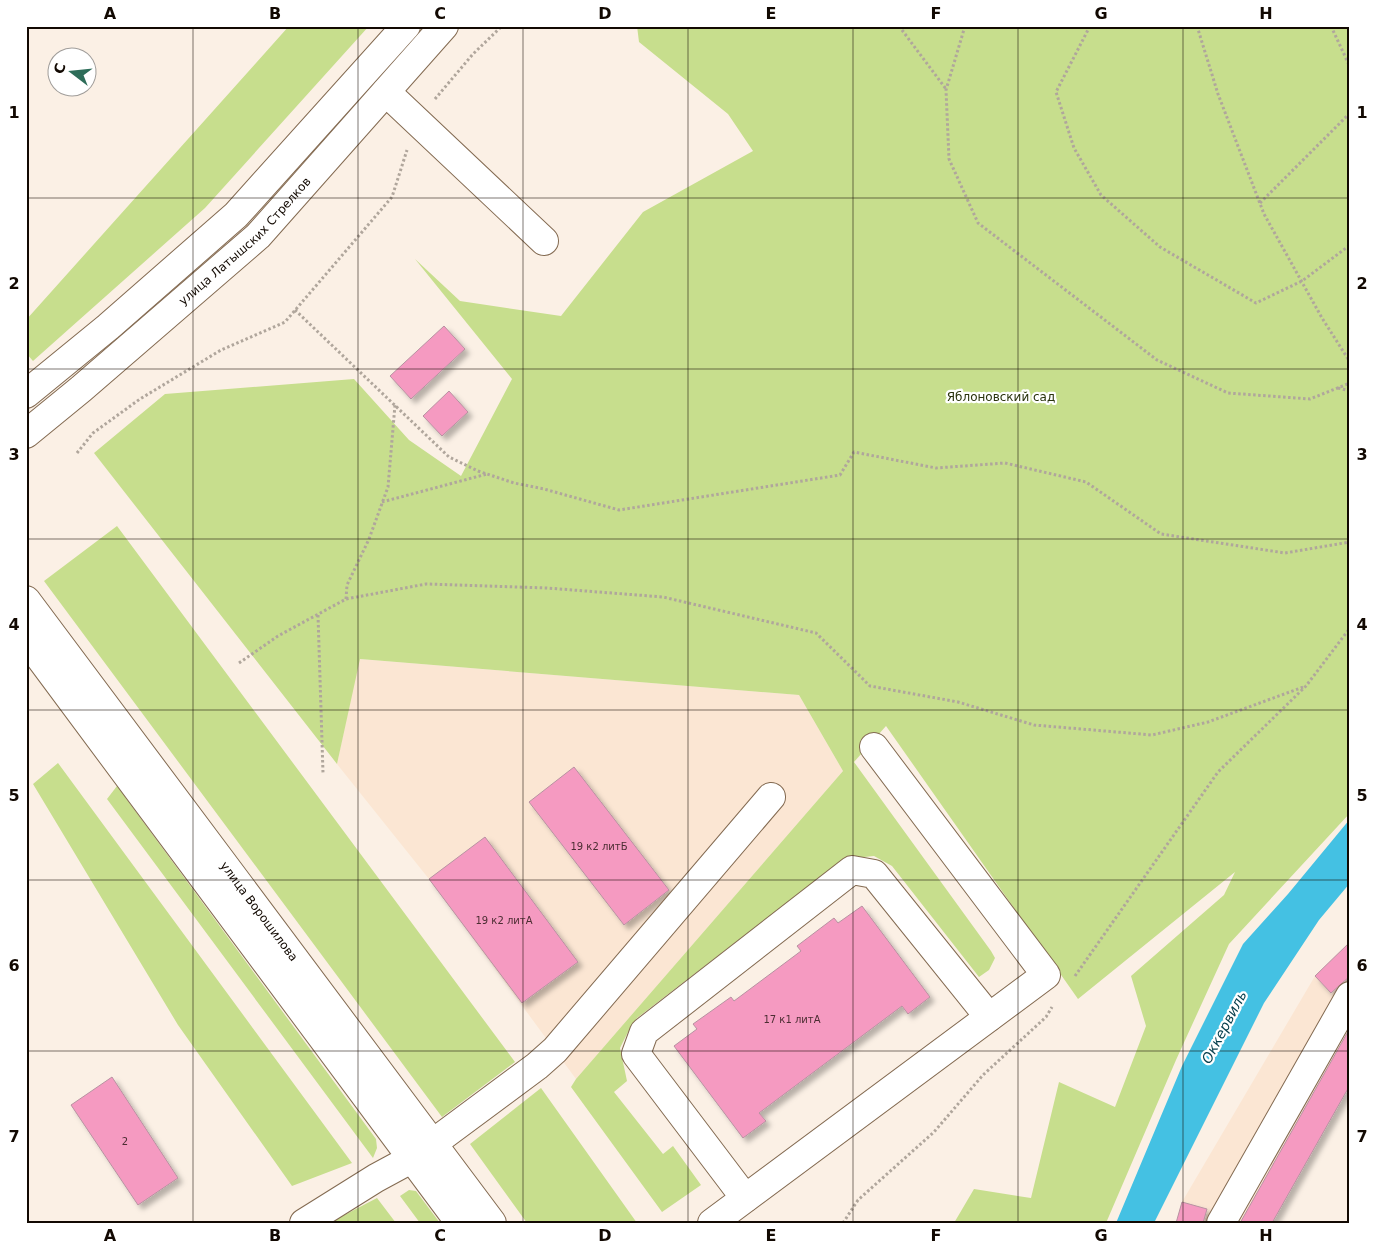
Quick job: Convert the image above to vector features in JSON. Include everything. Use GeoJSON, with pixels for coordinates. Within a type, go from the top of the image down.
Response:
{"type":"FeatureCollection","features":[{"type":"Feature","properties":{"kind":"street","name":"улица Латышских Стрелков"},"geometry":{"type":"LineString","coordinates":[[26,394],[108,327],[236,215],[406,26]]}},
{"type":"Feature","properties":{"kind":"street","name":"улица Латышских Стрелков"},"geometry":{"type":"LineString","coordinates":[[26,434],[258,236],[444,26]]}},
{"type":"Feature","properties":{"kind":"street"},"geometry":{"type":"LineString","coordinates":[[386,92],[544,240]]}},
{"type":"Feature","properties":{"kind":"street","name":"улица Ворошилова"},"geometry":{"type":"LineString","coordinates":[[26,600],[423,1151],[460,1223]]}},
{"type":"Feature","properties":{"kind":"street","name":"улица Ворошилова"},"geometry":{"type":"LineString","coordinates":[[26,639],[423,1151],[492,1223]]}},
{"type":"Feature","properties":{"kind":"street"},"geometry":{"type":"LineString","coordinates":[[712,1223],[1046,975],[874,747]]}},
{"type":"Feature","properties":{"kind":"street"},"geometry":{"type":"LineString","coordinates":[[304,1223],[423,1151],[537,1066],[555,1050],[771,797]]}},
{"type":"Feature","properties":{"kind":"street"},"geometry":{"type":"LineString","coordinates":[[745,1198],[636,1054],[644,1032],[852,870],[874,874],[990,1016]]}},
{"type":"Feature","properties":{"kind":"street"},"geometry":{"type":"LineString","coordinates":[[1221,1223],[1350,996]]}},
{"type":"Feature","properties":{"kind":"path"},"geometry":{"type":"LineString","coordinates":[[77,453],[93,432],[140,399],[221,350],[284,322],[392,197],[417,121],[473,54],[502,26]]}},
{"type":"Feature","properties":{"kind":"path"},"geometry":{"type":"LineString","coordinates":[[899,26],[946,90]]}},
{"type":"Feature","properties":{"kind":"path"},"geometry":{"type":"LineString","coordinates":[[965,26],[946,90],[949,159],[978,223],[1157,360],[1228,393],[1310,399],[1350,383]]}},
{"type":"Feature","properties":{"kind":"path"},"geometry":{"type":"LineString","coordinates":[[1090,26],[1056,92],[1074,148],[1101,195],[1160,247],[1256,303],[1302,281],[1350,245]]}},
{"type":"Feature","properties":{"kind":"path"},"geometry":{"type":"LineString","coordinates":[[1197,26],[1218,94],[1264,214],[1350,362]]}},
{"type":"Feature","properties":{"kind":"path"},"geometry":{"type":"LineString","coordinates":[[1331,26],[1350,67]]}},
{"type":"Feature","properties":{"kind":"path"},"geometry":{"type":"LineString","coordinates":[[1260,203],[1350,113]]}},
{"type":"Feature","properties":{"kind":"path"},"geometry":{"type":"LineString","coordinates":[[295,310],[449,456],[488,474],[514,483],[544,489],[619,510],[840,475],[854,452],[936,468],[1005,463],[1086,482],[1161,534],[1285,553],[1350,542]]}},
{"type":"Feature","properties":{"kind":"path"},"geometry":{"type":"LineString","coordinates":[[1337,388],[1350,391]]}},
{"type":"Feature","properties":{"kind":"path"},"geometry":{"type":"LineString","coordinates":[[346,599],[347,585],[369,539],[388,487],[395,404]]}},
{"type":"Feature","properties":{"kind":"path"},"geometry":{"type":"LineString","coordinates":[[382,502],[488,474]]}},
{"type":"Feature","properties":{"kind":"path"},"geometry":{"type":"LineString","coordinates":[[239,663],[278,636],[346,599],[426,584],[547,588],[663,597],[816,632],[870,686],[958,702],[1034,725],[1152,735],[1208,722],[1306,686]]}},
{"type":"Feature","properties":{"kind":"path"},"geometry":{"type":"LineString","coordinates":[[318,614],[323,773]]}},
{"type":"Feature","properties":{"kind":"path"},"geometry":{"type":"LineString","coordinates":[[1073,978],[1218,772],[1306,686],[1350,628]]}},
{"type":"Feature","properties":{"kind":"path"},"geometry":{"type":"LineString","coordinates":[[843,1223],[858,1200],[934,1132],[983,1075],[1046,1017],[1057,1001]]}},
{"type":"Feature","properties":{"kind":"shaded area"},"geometry":{"type":"Polygon","coordinates":[[[359,659],[799,695],[843,771],[576,1079],[429,879],[337,764],[359,659]]]}},
{"type":"Feature","properties":{"kind":"shaded area"},"geometry":{"type":"Polygon","coordinates":[[[1350,942],[1350,1085],[1272,1223],[1176,1223],[1182,1202],[1315,976],[1350,942]]]}},
{"type":"Feature","properties":{"kind":"green space"},"geometry":{"type":"Polygon","coordinates":[[[289,26],[369,26],[205,208],[33,361],[26,353],[26,320],[289,26]]]}},
{"type":"Feature","properties":{"kind":"green space","name":"Яблоновский сад"},"geometry":{"type":"Polygon","coordinates":[[[637,26],[1350,26],[1350,813],[1229,944],[1176,1060],[1106,1223],[954,1223],[974,1189],[1031,1198],[1059,1082],[1115,1107],[1146,1026],[1131,976],[1224,895],[1235,872],[1078,999],[886,726],[854,762],[995,958],[989,970],[979,977],[892,866],[874,856],[844,859],[637,1018],[628,1032],[620,1048],[627,1081],[614,1092],[663,1154],[673,1146],[701,1185],[662,1212],[571,1087],[843,771],[799,695],[360,659],[337,764],[94,453],[165,394],[354,379],[409,440],[461,476],[512,379],[415,259],[460,301],[561,316],[643,212],[753,151],[728,114],[639,42],[637,26]]]}},
{"type":"Feature","properties":{"kind":"green space"},"geometry":{"type":"Polygon","coordinates":[[[117,526],[515,1062],[442,1117],[44,581],[117,526]]]}},
{"type":"Feature","properties":{"kind":"green space"},"geometry":{"type":"Polygon","coordinates":[[[58,763],[352,1163],[292,1186],[178,1025],[33,784],[58,763]]]}},
{"type":"Feature","properties":{"kind":"green space"},"geometry":{"type":"Polygon","coordinates":[[[127,784],[132,791],[125,797],[376,1139],[377,1148],[373,1158],[107,799],[117,786],[127,784]]]}},
{"type":"Feature","properties":{"kind":"green space"},"geometry":{"type":"Polygon","coordinates":[[[541,1088],[637,1223],[527,1223],[470,1144],[541,1088]]]}},
{"type":"Feature","properties":{"kind":"green space"},"geometry":{"type":"Polygon","coordinates":[[[409,1190],[416,1191],[440,1223],[420,1223],[400,1196],[409,1190]]]}},
{"type":"Feature","properties":{"kind":"green space"},"geometry":{"type":"Polygon","coordinates":[[[377,1198],[396,1223],[329,1223],[377,1198]]]}},
{"type":"Feature","properties":{"kind":"water","name":"Оккервиль"},"geometry":{"type":"Polygon","coordinates":[[[1350,819],[1350,883],[1319,920],[1264,1003],[1154,1223],[1116,1223],[1182,1066],[1243,944],[1288,894],[1350,819]]]}},
{"type":"Feature","properties":{"kind":"building"},"geometry":{"type":"Polygon","coordinates":[[[444,326],[465,349],[411,399],[390,376],[444,326]]]}},
{"type":"Feature","properties":{"kind":"building"},"geometry":{"type":"Polygon","coordinates":[[[449,391],[468,412],[442,436],[423,416],[449,391]]]}},
{"type":"Feature","properties":{"kind":"building"},"geometry":{"type":"Polygon","coordinates":[[[574,767],[669,890],[624,925],[529,802],[574,767]]]}},
{"type":"Feature","properties":{"kind":"building"},"geometry":{"type":"Polygon","coordinates":[[[485,837],[578,962],[522,1003],[429,879],[485,837]]]}},
{"type":"Feature","properties":{"kind":"building"},"geometry":{"type":"Polygon","coordinates":[[[862,906],[930,997],[908,1014],[902,1006],[759,1113],[766,1121],[743,1138],[674,1046],[697,1029],[693,1024],[731,997],[734,1001],[801,951],[797,946],[834,918],[838,923],[862,906]]]}},
{"type":"Feature","properties":{"kind":"building"},"geometry":{"type":"Polygon","coordinates":[[[1350,942],[1350,976],[1331,993],[1315,976],[1350,942]]]}},
{"type":"Feature","properties":{"kind":"building"},"geometry":{"type":"Polygon","coordinates":[[[1350,1028],[1350,1085],[1272,1223],[1240,1223],[1350,1028]]]}},
{"type":"Feature","properties":{"kind":"building"},"geometry":{"type":"Polygon","coordinates":[[[112,1077],[178,1178],[138,1205],[71,1105],[112,1077]]]}},
{"type":"Feature","properties":{"kind":"building"},"geometry":{"type":"Polygon","coordinates":[[[1182,1202],[1207,1209],[1203,1223],[1176,1223],[1182,1202]]]}}]}
